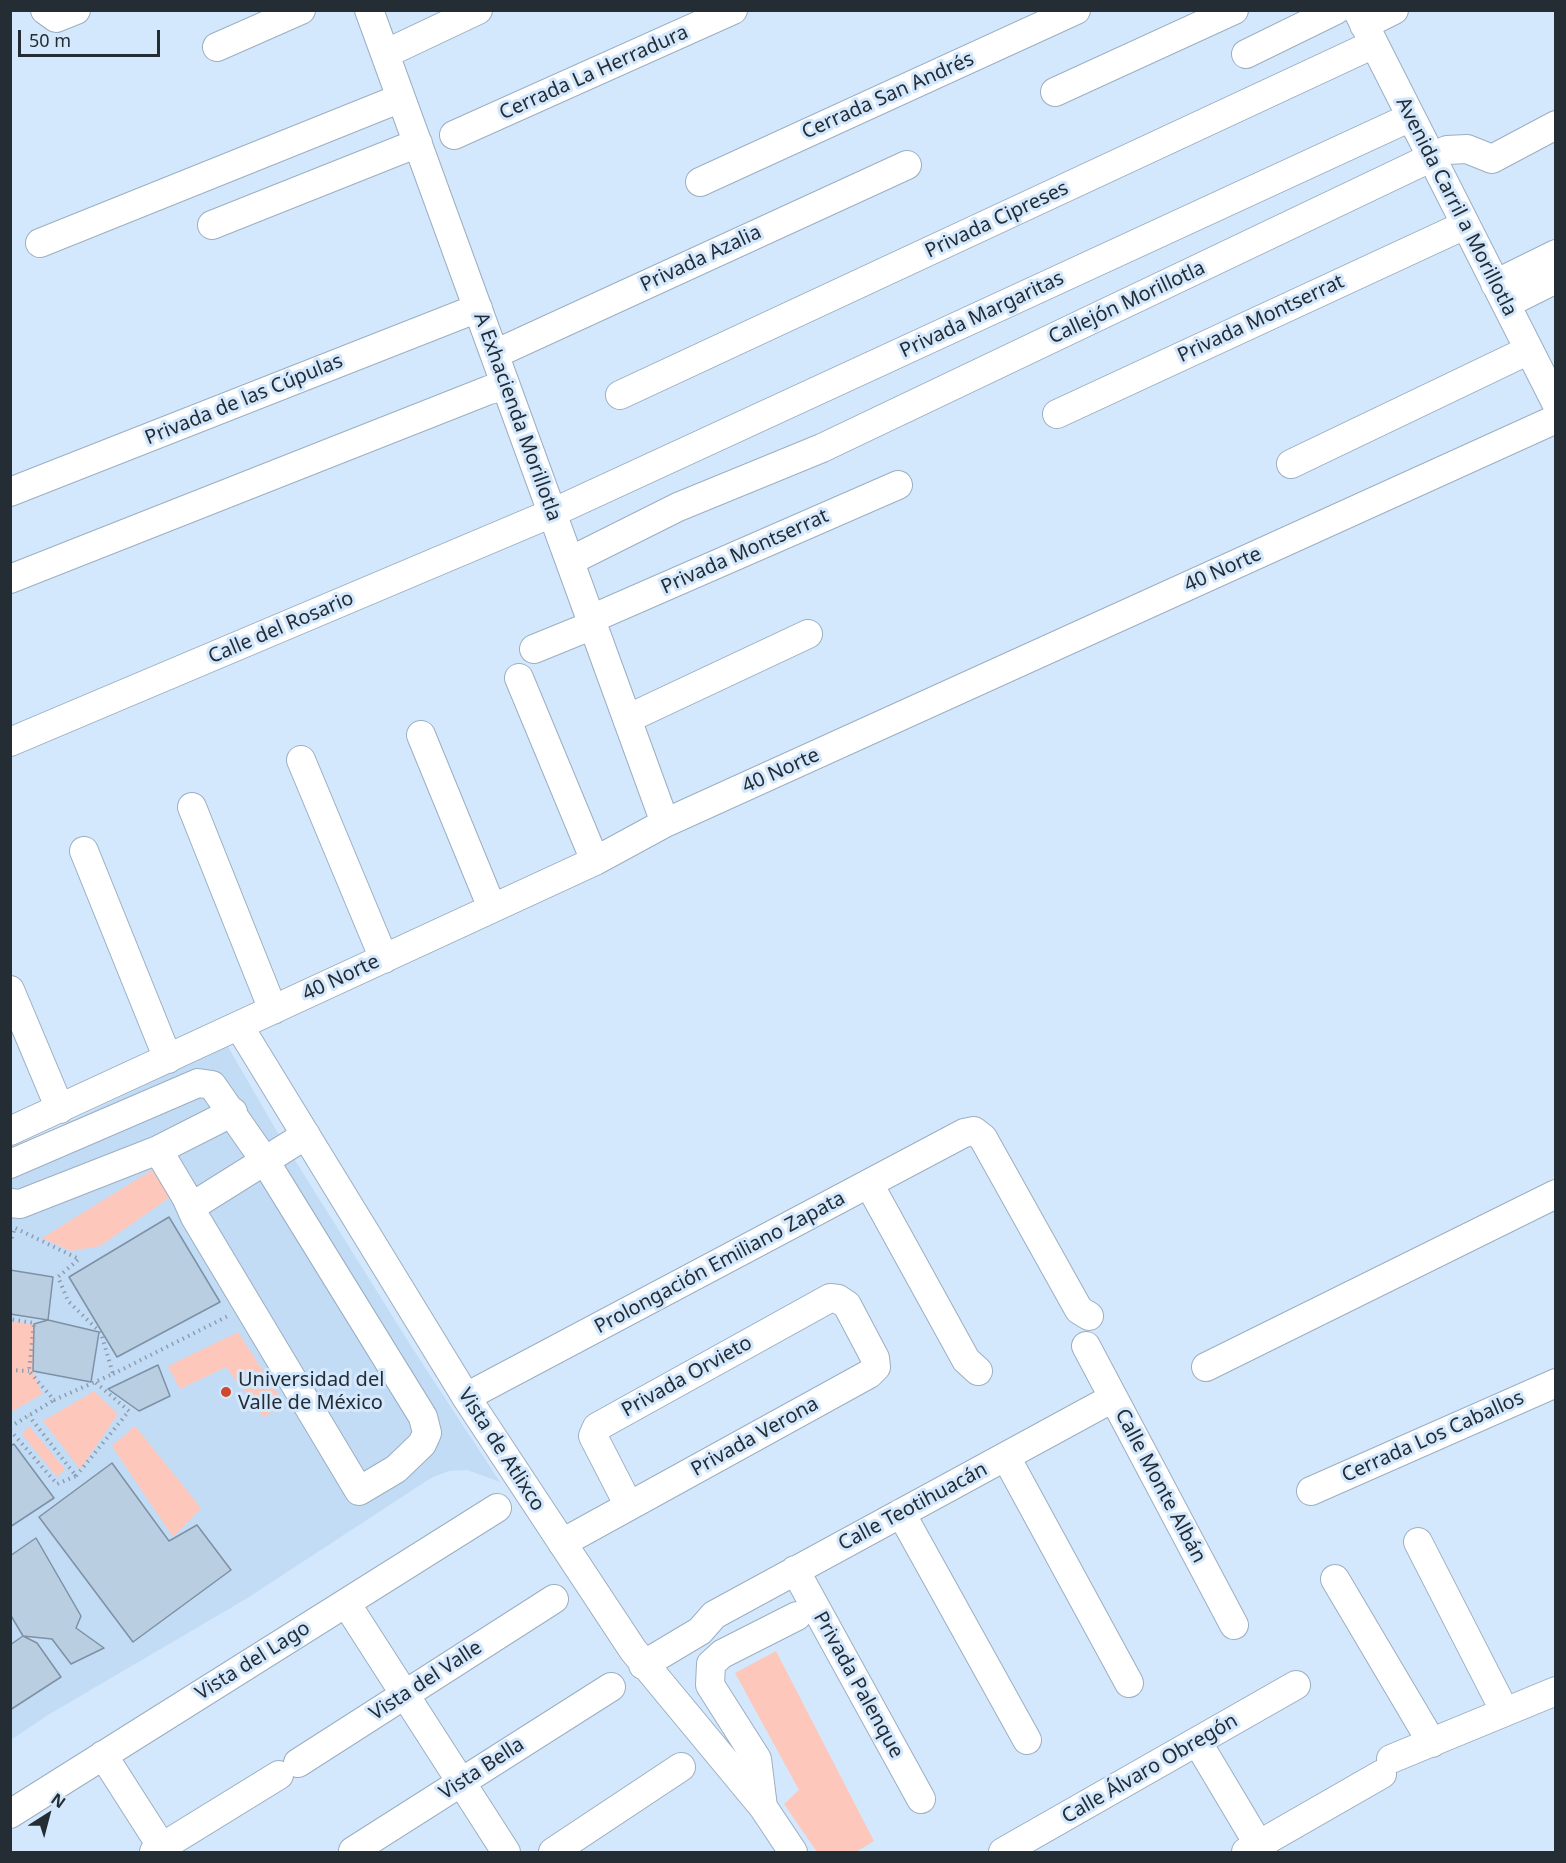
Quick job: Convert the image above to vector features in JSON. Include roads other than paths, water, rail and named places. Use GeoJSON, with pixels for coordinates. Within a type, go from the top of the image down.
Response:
{"type":"FeatureCollection","features":[{"type":"Feature","properties":{"kind":"street"},"geometry":{"type":"LineString","coordinates":[[45,10],[56,18],[76,10]]}},
{"type":"Feature","properties":{"kind":"street"},"geometry":{"type":"LineString","coordinates":[[216,47],[301,10]]}},
{"type":"Feature","properties":{"kind":"street","name":"A Exhacienda Morillotla"},"geometry":{"type":"LineString","coordinates":[[369,10],[665,824]]}},
{"type":"Feature","properties":{"kind":"street"},"geometry":{"type":"LineString","coordinates":[[385,54],[478,10]]}},
{"type":"Feature","properties":{"kind":"street","name":"Cerrada La Herradura"},"geometry":{"type":"LineString","coordinates":[[454,135],[733,10]]}},
{"type":"Feature","properties":{"kind":"street","name":"Cerrada San Andrés"},"geometry":{"type":"LineString","coordinates":[[699,182],[1076,10]]}},
{"type":"Feature","properties":{"kind":"street"},"geometry":{"type":"LineString","coordinates":[[1055,92],[1234,10]]}},
{"type":"Feature","properties":{"kind":"street"},"geometry":{"type":"LineString","coordinates":[[1246,54],[1336,10]]}},
{"type":"Feature","properties":{"kind":"street","name":"Privada Cipreses"},"geometry":{"type":"LineString","coordinates":[[620,395],[1394,10]]}},
{"type":"Feature","properties":{"kind":"street","name":"Avenida Carril a Morillotla"},"geometry":{"type":"LineString","coordinates":[[1365,26],[1556,403]]}},
{"type":"Feature","properties":{"kind":"street"},"geometry":{"type":"LineString","coordinates":[[40,243],[401,98]]}},
{"type":"Feature","properties":{"kind":"street","name":"Privada Margaritas"},"geometry":{"type":"LineString","coordinates":[[552,513],[1411,117]]}},
{"type":"Feature","properties":{"kind":"street","name":"Callejón Morillotla"},"geometry":{"type":"LineString","coordinates":[[570,561],[678,507],[822,448],[1447,150],[1461,148],[1492,159],[1556,125]]}},
{"type":"Feature","properties":{"kind":"street"},"geometry":{"type":"LineString","coordinates":[[212,225],[418,143]]}},
{"type":"Feature","properties":{"kind":"street","name":"Privada Azalia"},"geometry":{"type":"LineString","coordinates":[[495,354],[907,165]]}},
{"type":"Feature","properties":{"kind":"street","name":"Privada Montserrat"},"geometry":{"type":"LineString","coordinates":[[1057,414],[1465,225]]}},
{"type":"Feature","properties":{"kind":"street"},"geometry":{"type":"LineString","coordinates":[[1500,294],[1556,254]]}},
{"type":"Feature","properties":{"kind":"street"},"geometry":{"type":"LineString","coordinates":[[1500,294],[1556,279]]}},
{"type":"Feature","properties":{"kind":"street","name":"Privada de las Cúpulas"},"geometry":{"type":"LineString","coordinates":[[10,492],[478,308]]}},
{"type":"Feature","properties":{"kind":"street"},"geometry":{"type":"LineString","coordinates":[[1291,464],[1529,350]]}},
{"type":"Feature","properties":{"kind":"street"},"geometry":{"type":"LineString","coordinates":[[10,579],[489,390],[506,386]]}},
{"type":"Feature","properties":{"kind":"street","name":"40 Norte"},"geometry":{"type":"LineString","coordinates":[[10,1131],[594,861],[665,824],[1556,419]]}},
{"type":"Feature","properties":{"kind":"street","name":"Privada Montserrat"},"geometry":{"type":"LineString","coordinates":[[534,649],[898,485]]}},
{"type":"Feature","properties":{"kind":"street","name":"Calle del Rosario"},"geometry":{"type":"LineString","coordinates":[[10,742],[552,513]]}},
{"type":"Feature","properties":{"kind":"street"},"geometry":{"type":"LineString","coordinates":[[627,719],[808,634]]}},
{"type":"Feature","properties":{"kind":"street"},"geometry":{"type":"LineString","coordinates":[[519,678],[594,861]]}},
{"type":"Feature","properties":{"kind":"street"},"geometry":{"type":"LineString","coordinates":[[421,735],[492,908]]}},
{"type":"Feature","properties":{"kind":"street"},"geometry":{"type":"LineString","coordinates":[[301,760],[384,959]]}},
{"type":"Feature","properties":{"kind":"street"},"geometry":{"type":"LineString","coordinates":[[192,807],[273,1010]]}},
{"type":"Feature","properties":{"kind":"street"},"geometry":{"type":"LineString","coordinates":[[84,850],[168,1059]]}},
{"type":"Feature","properties":{"kind":"street"},"geometry":{"type":"LineString","coordinates":[[10,990],[60,1108]]}},
{"type":"Feature","properties":{"kind":"street","name":"Vista de Atlixco"},"geometry":{"type":"LineString","coordinates":[[238,1026],[466,1397],[638,1657],[763,1807],[793,1852]]}},
{"type":"Feature","properties":{"kind":"street"},"geometry":{"type":"LineString","coordinates":[[10,1164],[198,1083],[212,1085],[265,1161],[423,1417],[427,1433],[422,1444],[396,1469],[359,1491],[247,1305],[158,1150]]}},
{"type":"Feature","properties":{"kind":"street"},"geometry":{"type":"LineString","coordinates":[[10,1203],[20,1204],[158,1150],[232,1112]]}},
{"type":"Feature","properties":{"kind":"street","name":"Prolongación Emiliano Zapata"},"geometry":{"type":"LineString","coordinates":[[466,1397],[964,1133],[974,1131],[983,1138],[1079,1310],[1089,1316]]}},
{"type":"Feature","properties":{"kind":"street"},"geometry":{"type":"LineString","coordinates":[[191,1207],[306,1135]]}},
{"type":"Feature","properties":{"kind":"street"},"geometry":{"type":"LineString","coordinates":[[869,1184],[966,1360],[978,1371]]}},
{"type":"Feature","properties":{"kind":"street"},"geometry":{"type":"LineString","coordinates":[[1206,1367],[1556,1194]]}},
{"type":"Feature","properties":{"kind":"street","name":"Privada Orvieto"},"geometry":{"type":"LineString","coordinates":[[624,1497],[594,1437],[597,1427],[830,1298],[838,1299]]}},
{"type":"Feature","properties":{"kind":"street","name":"Privada Verona"},"geometry":{"type":"LineString","coordinates":[[557,1535],[624,1497],[869,1374],[876,1367],[875,1358],[847,1305],[838,1299]]}},
{"type":"Feature","properties":{"kind":"street","name":"Calle Monte Albán"},"geometry":{"type":"LineString","coordinates":[[1086,1346],[1234,1625]]}},
{"type":"Feature","properties":{"kind":"street","name":"Cerrada Los Caballos"},"geometry":{"type":"LineString","coordinates":[[1311,1491],[1556,1383]]}},
{"type":"Feature","properties":{"kind":"street","name":"Calle Teotihuacán"},"geometry":{"type":"LineString","coordinates":[[638,1657],[700,1631],[714,1615],[1113,1398]]}},
{"type":"Feature","properties":{"kind":"street"},"geometry":{"type":"LineString","coordinates":[[1006,1457],[1129,1683]]}},
{"type":"Feature","properties":{"kind":"street","name":"Vista del Lago"},"geometry":{"type":"LineString","coordinates":[[10,1814],[497,1508]]}},
{"type":"Feature","properties":{"kind":"street"},"geometry":{"type":"LineString","coordinates":[[901,1513],[1026,1740]]}},
{"type":"Feature","properties":{"kind":"street"},"geometry":{"type":"LineString","coordinates":[[1418,1542],[1505,1712]]}},
{"type":"Feature","properties":{"kind":"street","name":"Privada Palenque"},"geometry":{"type":"LineString","coordinates":[[795,1570],[921,1799]]}},
{"type":"Feature","properties":{"kind":"street"},"geometry":{"type":"LineString","coordinates":[[1335,1579],[1432,1743]]}},
{"type":"Feature","properties":{"kind":"street","name":"Vista del Valle"},"geometry":{"type":"LineString","coordinates":[[160,1851],[554,1599]]}},
{"type":"Feature","properties":{"kind":"street"},"geometry":{"type":"LineString","coordinates":[[346,1603],[506,1852]]}},
{"type":"Feature","properties":{"kind":"street"},"geometry":{"type":"LineString","coordinates":[[763,1807],[757,1759],[710,1684],[711,1664],[722,1654],[797,1616]]}},
{"type":"Feature","properties":{"kind":"street","name":"Calle Álvaro Obregón"},"geometry":{"type":"LineString","coordinates":[[1003,1852],[1198,1743],[1296,1685]]}},
{"type":"Feature","properties":{"kind":"street","name":"Vista Bella"},"geometry":{"type":"LineString","coordinates":[[353,1851],[611,1687]]}},
{"type":"Feature","properties":{"kind":"street"},"geometry":{"type":"LineString","coordinates":[[1198,1743],[1256,1850],[1386,1767],[1432,1743],[1556,1691]]}},
{"type":"Feature","properties":{"kind":"street"},"geometry":{"type":"LineString","coordinates":[[103,1755],[160,1851]]}},
{"type":"Feature","properties":{"kind":"street"},"geometry":{"type":"LineString","coordinates":[[553,1852],[681,1767]]}},
{"type":"Feature","properties":{"kind":"place","name":"Universidad del Valle de México"},"geometry":{"type":"Point","coordinates":[226,1392]}}]}
